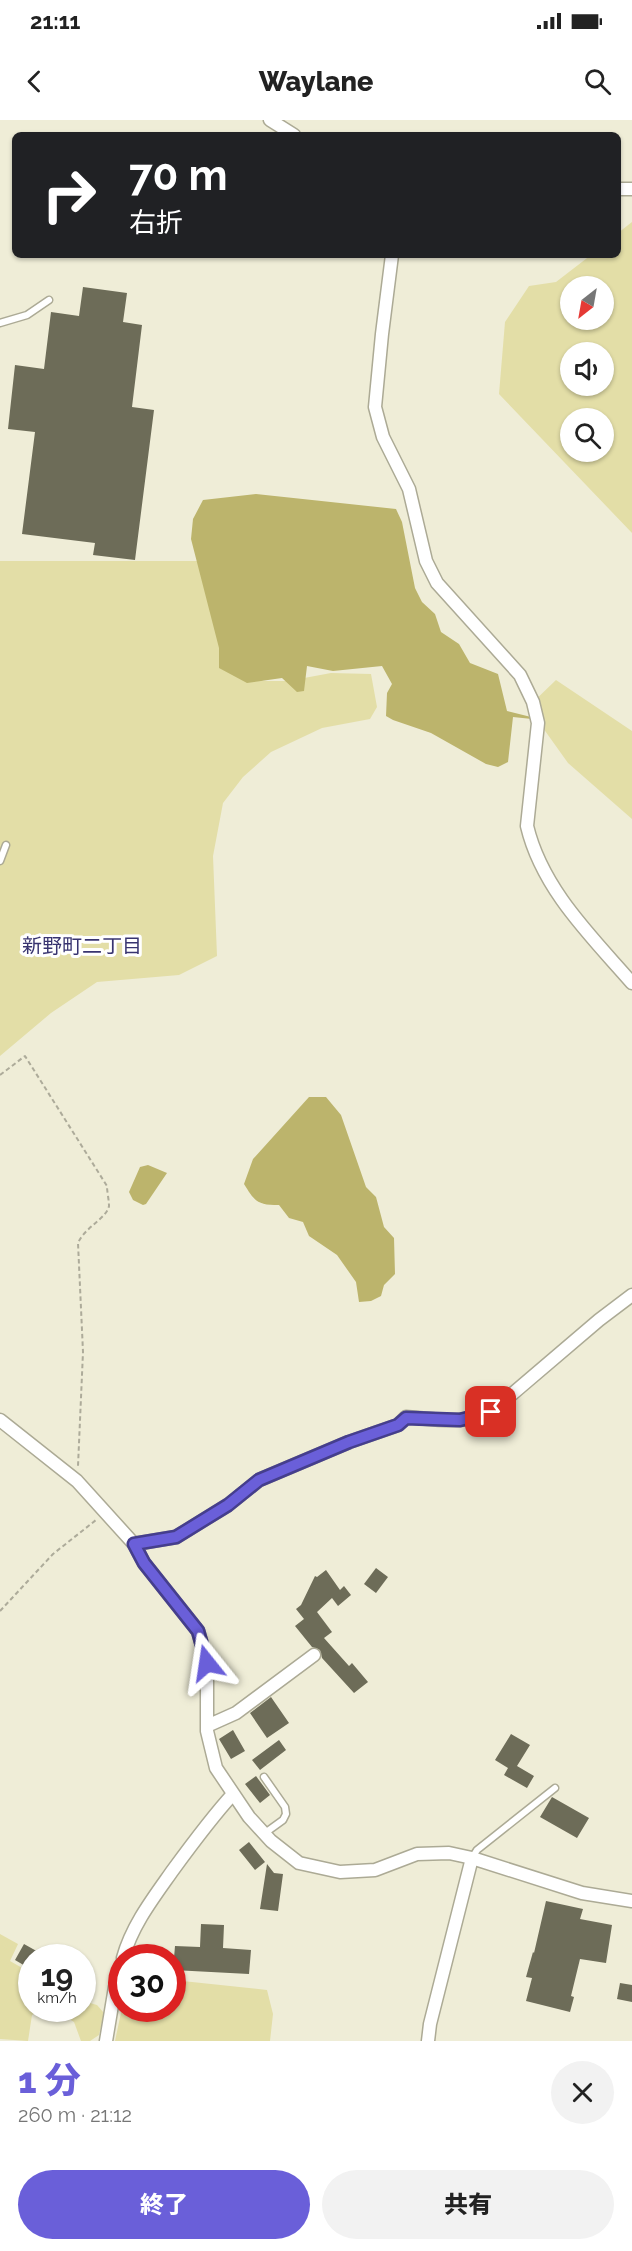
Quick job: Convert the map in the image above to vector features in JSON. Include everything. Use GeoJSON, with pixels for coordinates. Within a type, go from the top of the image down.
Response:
{"type":"FeatureCollection","features":[{"type":"Feature","properties":{"kind":"street"},"geometry":{"type":"LineString","coordinates":[[270,120],[289,132]]}},
{"type":"Feature","properties":{"kind":"street"},"geometry":{"type":"LineString","coordinates":[[392,258],[375,407],[383,437],[409,489],[426,561],[437,583],[520,675],[533,702],[538,723],[527,826],[541,865],[567,908],[632,983]]}},
{"type":"Feature","properties":{"kind":"street"},"geometry":{"type":"LineString","coordinates":[[134,1544],[176,1537],[228,1505],[259,1480],[349,1442],[398,1425],[406,1418],[460,1420],[491,1412],[590,1327],[632,1295]]}},
{"type":"Feature","properties":{"kind":"street"},"geometry":{"type":"LineString","coordinates":[[0,1420],[77,1481],[134,1544],[144,1563],[198,1631],[207,1663],[207,1726],[216,1768],[249,1817],[264,1834],[300,1863],[340,1872],[375,1870],[417,1854],[449,1853],[472,1858],[582,1893],[632,1901]]}},
{"type":"Feature","properties":{"kind":"street"},"geometry":{"type":"LineString","coordinates":[[207,1726],[236,1713],[315,1654]]}},
{"type":"Feature","properties":{"kind":"street"},"geometry":{"type":"LineString","coordinates":[[127,1944],[145,1909],[211,1819],[233,1794]]}},
{"type":"Feature","properties":{"kind":"street"},"geometry":{"type":"LineString","coordinates":[[428,2041],[430,2024],[472,1858]]}},
{"type":"Feature","properties":{"kind":"street"},"geometry":{"type":"LineString","coordinates":[[106,2041],[109,2022]]}},
{"type":"Feature","properties":{"kind":"lane"},"geometry":{"type":"LineString","coordinates":[[0,323],[27,315],[49,300]]}},
{"type":"Feature","properties":{"kind":"lane"},"geometry":{"type":"LineString","coordinates":[[0,861],[6,845]]}},
{"type":"Feature","properties":{"kind":"lane"},"geometry":{"type":"LineString","coordinates":[[264,1777],[285,1807],[286,1814],[283,1820],[264,1834]]}},
{"type":"Feature","properties":{"kind":"lane"},"geometry":{"type":"LineString","coordinates":[[472,1858],[477,1850],[555,1788]]}},
{"type":"Feature","properties":{"kind":"path"},"geometry":{"type":"LineString","coordinates":[[0,1075],[25,1056],[107,1186],[109,1208],[103,1217],[83,1232],[78,1243],[83,1352],[77,1481]]}},
{"type":"Feature","properties":{"kind":"path"},"geometry":{"type":"LineString","coordinates":[[0,1611],[53,1554],[106,1513]]}},
{"type":"Feature","properties":{"kind":"shaded area"},"geometry":{"type":"Polygon","coordinates":[[[632,222],[632,533],[564,462],[614,462],[614,408],[560,408],[560,458],[499,394],[505,322],[529,286],[556,282],[560,279],[560,330],[614,330],[614,276],[564,276],[587,258],[621,258],[621,231],[632,222]]]}},
{"type":"Feature","properties":{"kind":"shaded area"},"geometry":{"type":"Polygon","coordinates":[[[256,494],[396,509],[402,522],[415,588],[422,602],[435,614],[441,632],[459,644],[470,663],[498,674],[507,711],[532,719],[513,717],[508,762],[498,767],[486,764],[431,733],[386,716],[387,693],[392,684],[382,666],[333,671],[307,666],[304,691],[297,692],[282,678],[247,683],[219,668],[219,648],[191,539],[193,519],[203,500],[256,494]]]}},
{"type":"Feature","properties":{"kind":"shaded area"},"geometry":{"type":"Polygon","coordinates":[[[0,561],[204,561],[249,669],[263,681],[288,681],[331,673],[371,674],[377,707],[370,719],[322,728],[271,752],[243,777],[223,803],[213,856],[217,956],[179,975],[97,982],[51,1013],[0,1056],[0,561]]]}},
{"type":"Feature","properties":{"kind":"shaded area"},"geometry":{"type":"Polygon","coordinates":[[[556,680],[632,731],[632,819],[568,763],[528,707],[556,680]]]}},
{"type":"Feature","properties":{"kind":"shaded area"},"geometry":{"type":"Polygon","coordinates":[[[309,1097],[326,1097],[341,1115],[366,1187],[376,1197],[384,1227],[394,1238],[395,1274],[384,1285],[381,1296],[371,1301],[359,1302],[356,1282],[337,1255],[309,1236],[303,1222],[289,1218],[279,1205],[258,1201],[244,1184],[253,1159],[309,1097]]]}},
{"type":"Feature","properties":{"kind":"shaded area"},"geometry":{"type":"Polygon","coordinates":[[[148,1165],[167,1173],[143,1205],[133,1200],[129,1192],[140,1167],[148,1165]]]}},
{"type":"Feature","properties":{"kind":"shaded area"},"geometry":{"type":"Polygon","coordinates":[[[0,1934],[18,1944],[10,1961],[18,1966],[18,2022],[31,2022],[28,2041],[0,2039],[0,1934]]]}},
{"type":"Feature","properties":{"kind":"shaded area"},"geometry":{"type":"Polygon","coordinates":[[[186,1981],[267,1990],[273,2014],[270,2041],[115,2041],[119,2022],[186,2022],[186,1981]]]}},
{"type":"Feature","properties":{"kind":"shaded area"},"geometry":{"type":"Polygon","coordinates":[[[97,2005],[104,2013],[99,2035],[90,2041],[81,2041],[74,2022],[96,2022],[97,2005]]]}},
{"type":"Feature","properties":{"kind":"building"},"geometry":{"type":"Polygon","coordinates":[[[83,287],[127,293],[123,322],[142,325],[132,407],[154,410],[135,560],[93,555],[95,543],[22,534],[35,432],[8,429],[15,365],[44,369],[51,312],[79,316],[83,287]]]}},
{"type":"Feature","properties":{"kind":"building"},"geometry":{"type":"Polygon","coordinates":[[[376,1568],[388,1577],[376,1593],[364,1584],[376,1568]]]}},
{"type":"Feature","properties":{"kind":"building"},"geometry":{"type":"Polygon","coordinates":[[[326,1570],[340,1590],[344,1586],[351,1595],[338,1606],[332,1598],[317,1612],[332,1632],[324,1638],[349,1666],[352,1663],[368,1682],[354,1693],[322,1658],[320,1650],[312,1647],[295,1626],[304,1619],[296,1609],[301,1605],[315,1576],[317,1577],[326,1570]]]}},
{"type":"Feature","properties":{"kind":"building"},"geometry":{"type":"Polygon","coordinates":[[[271,1697],[289,1723],[267,1738],[250,1713],[271,1697]]]}},
{"type":"Feature","properties":{"kind":"building"},"geometry":{"type":"Polygon","coordinates":[[[233,1730],[245,1751],[231,1759],[219,1739],[233,1730]]]}},
{"type":"Feature","properties":{"kind":"building"},"geometry":{"type":"Polygon","coordinates":[[[511,1734],[530,1745],[517,1766],[534,1776],[527,1788],[504,1775],[508,1768],[495,1760],[511,1734]]]}},
{"type":"Feature","properties":{"kind":"building"},"geometry":{"type":"Polygon","coordinates":[[[279,1740],[286,1750],[260,1770],[252,1760],[279,1740]]]}},
{"type":"Feature","properties":{"kind":"building"},"geometry":{"type":"Polygon","coordinates":[[[256,1776],[270,1795],[260,1803],[245,1784],[256,1776]]]}},
{"type":"Feature","properties":{"kind":"building"},"geometry":{"type":"Polygon","coordinates":[[[552,1797],[589,1818],[577,1838],[540,1817],[552,1797]]]}},
{"type":"Feature","properties":{"kind":"building"},"geometry":{"type":"Polygon","coordinates":[[[249,1842],[265,1862],[255,1870],[239,1850],[249,1842]]]}},
{"type":"Feature","properties":{"kind":"building"},"geometry":{"type":"Polygon","coordinates":[[[267,1864],[274,1873],[283,1874],[278,1911],[260,1909],[267,1864]]]}},
{"type":"Feature","properties":{"kind":"building"},"geometry":{"type":"Polygon","coordinates":[[[546,1901],[583,1909],[580,1919],[612,1925],[606,1963],[580,1959],[571,1996],[574,1997],[570,2012],[526,2001],[532,1978],[526,1977],[546,1901]]]}},
{"type":"Feature","properties":{"kind":"building"},"geometry":{"type":"Polygon","coordinates":[[[201,1924],[224,1925],[223,1948],[251,1950],[249,1974],[186,1971],[186,1946],[200,1947],[201,1924]]]}},
{"type":"Feature","properties":{"kind":"building"},"geometry":{"type":"Polygon","coordinates":[[[620,1983],[632,1985],[632,2002],[617,1999],[620,1983]]]}},
{"type":"Feature","properties":{"kind":"district","name":"新野町二丁目"},"geometry":{"type":"Point","coordinates":[82,946]}},
{"type":"Feature","properties":{"kind":"route"},"geometry":{"type":"LineString","coordinates":[[207,1663],[198,1631],[144,1563],[134,1544],[176,1537],[228,1505],[259,1480],[349,1442],[398,1425],[406,1418],[460,1420],[491,1412]]}}]}
